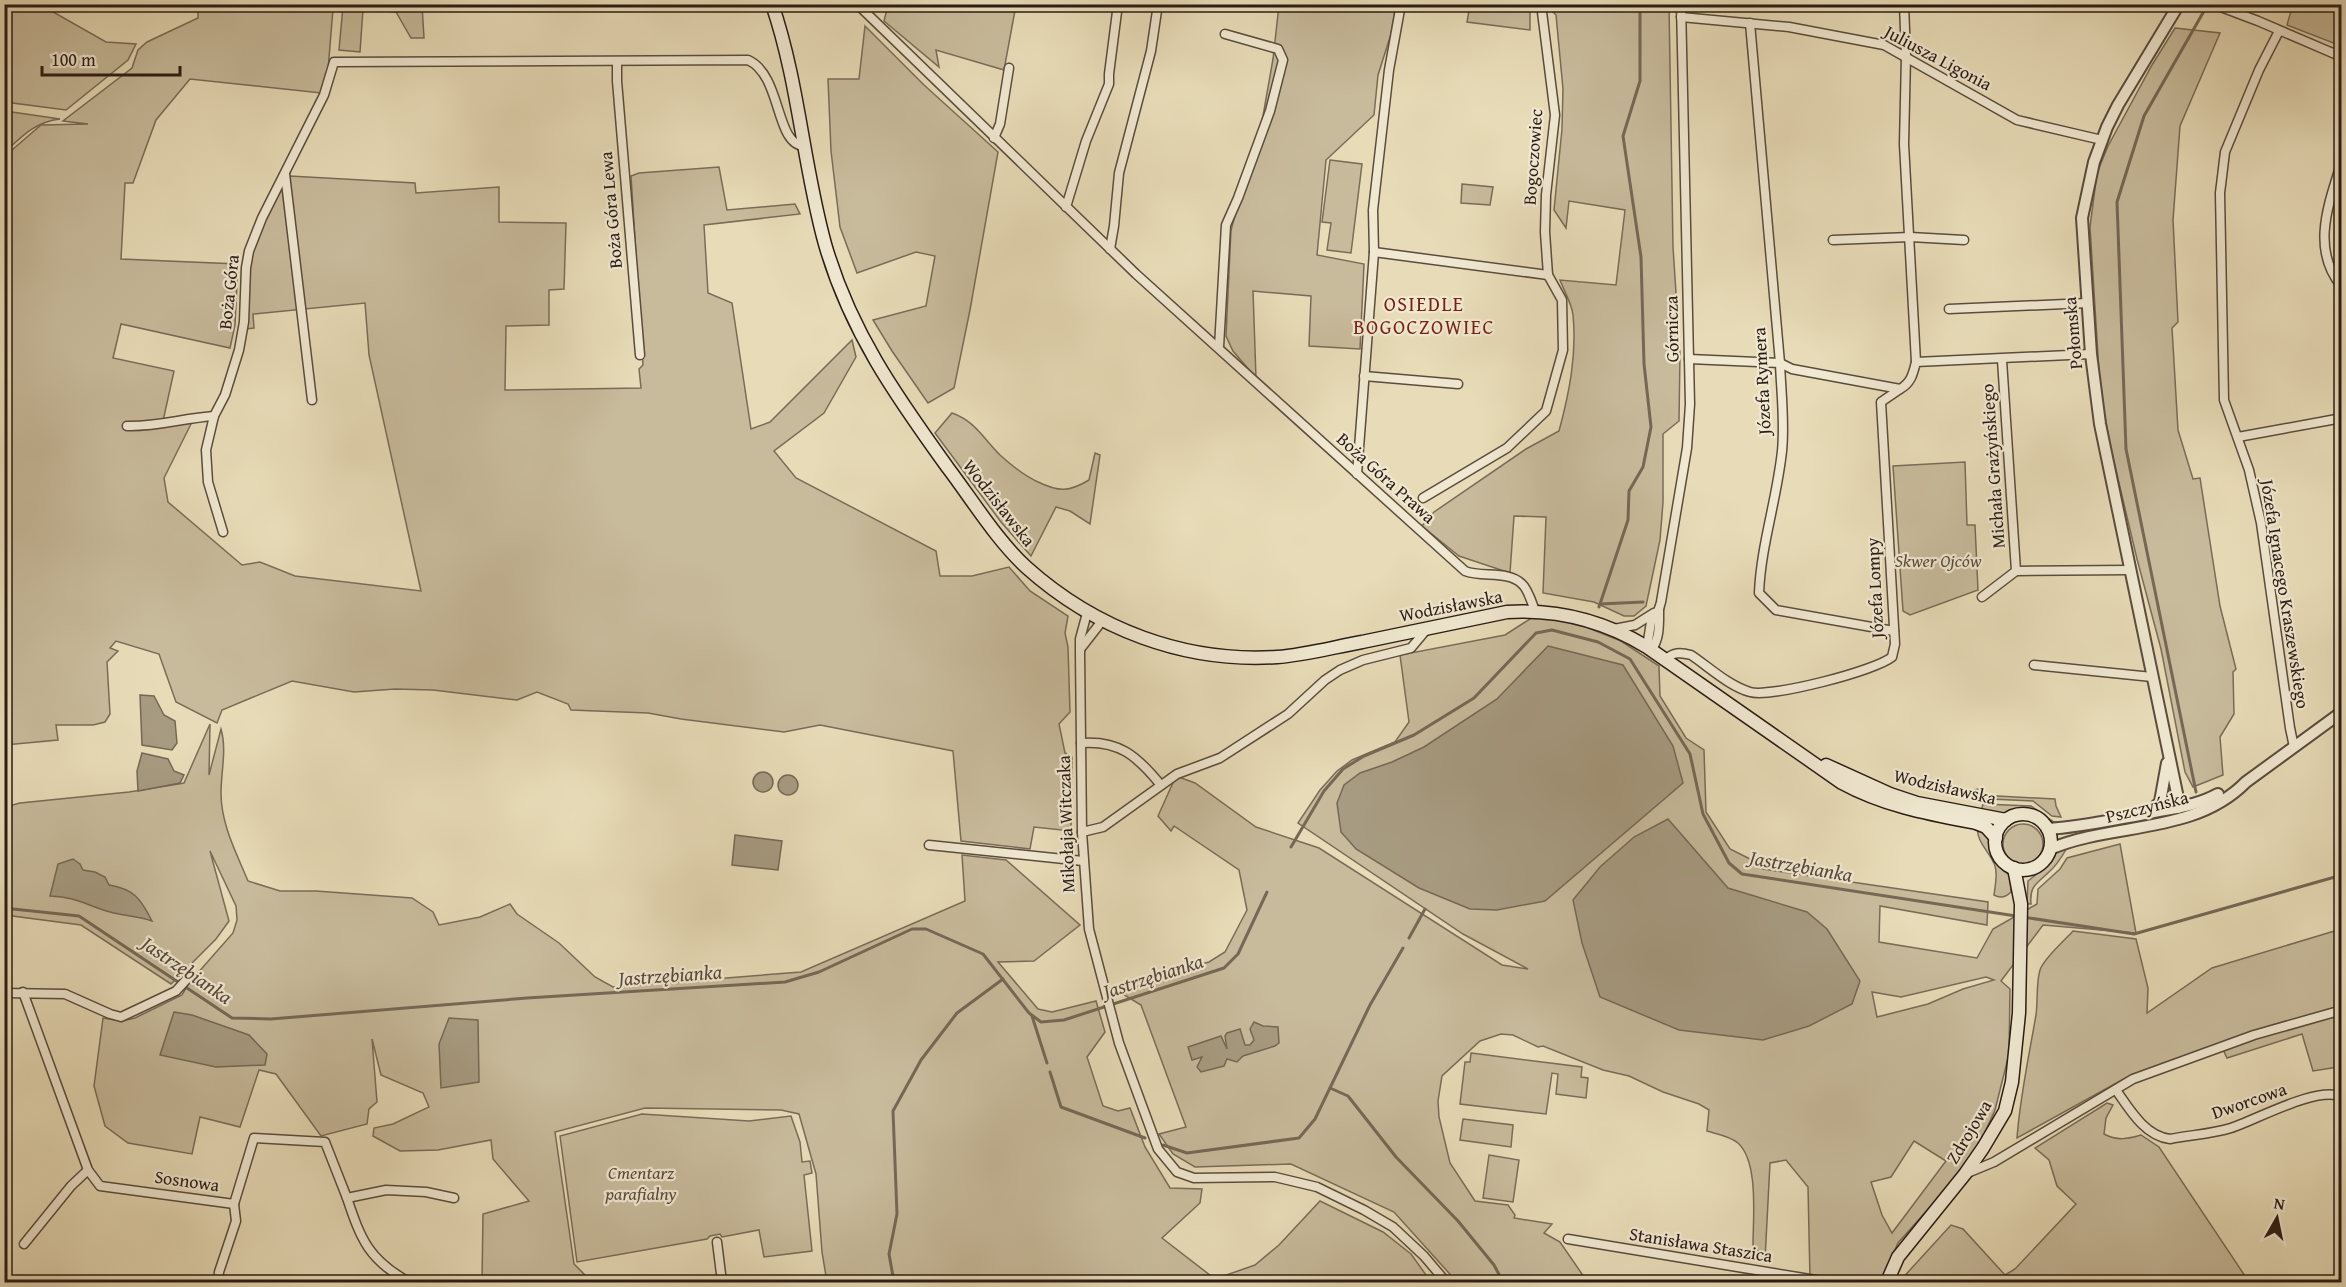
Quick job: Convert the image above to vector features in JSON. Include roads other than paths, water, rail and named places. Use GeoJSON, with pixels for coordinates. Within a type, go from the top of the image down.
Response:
{"type":"FeatureCollection","features":[{"type":"Feature","properties":{"kind":"main road","name":"Wodzisławska"},"geometry":{"type":"LineString","coordinates":[[772,4],[792,73],[804,146],[825,244],[843,295],[865,344],[889,385],[999,537],[1025,566],[1070,602],[1102,621],[1138,637],[1205,654],[1231,656],[1277,657],[1507,612],[1535,611],[1580,618],[1613,629],[1649,649],[1858,792],[1903,808],[1976,823],[1986,827],[1996,838]]}},
{"type":"Feature","properties":{"kind":"main road","name":"Wodzisławska"},"geometry":{"type":"LineString","coordinates":[[1811,759],[1890,794],[1917,803],[2006,820]]}},
{"type":"Feature","properties":{"kind":"main road"},"geometry":{"type":"LineString","coordinates":[[2019,815],[2032,816],[2047,829],[2051,842],[2050,849],[2042,863],[2027,870],[2014,868],[2001,860],[1997,853],[1996,838],[2001,825],[2006,820],[2019,815]]}},
{"type":"Feature","properties":{"kind":"main road","name":"Zdrojowa"},"geometry":{"type":"LineString","coordinates":[[2014,868],[2022,904]]}},
{"type":"Feature","properties":{"kind":"main road","name":"Zdrojowa"},"geometry":{"type":"LineString","coordinates":[[1887,1282],[1898,1257],[1965,1174],[2005,1111],[2013,1074],[2019,1013],[2022,904],[2027,870]]}},
{"type":"Feature","properties":{"kind":"street","name":"Boża Góra Prawa"},"geometry":{"type":"LineString","coordinates":[[857,4],[1110,249],[1465,571],[1475,575],[1507,576],[1523,584],[1535,611]]}},
{"type":"Feature","properties":{"kind":"street"},"geometry":{"type":"LineString","coordinates":[[1066,207],[1086,141],[1109,84],[1108,74],[1118,4]]}},
{"type":"Feature","properties":{"kind":"street"},"geometry":{"type":"LineString","coordinates":[[1110,249],[1119,173],[1151,51],[1158,4]]}},
{"type":"Feature","properties":{"kind":"street"},"geometry":{"type":"LineString","coordinates":[[1357,474],[1374,252],[1373,210],[1389,70],[1401,4]]}},
{"type":"Feature","properties":{"kind":"street","name":"Bogoczowiec"},"geometry":{"type":"LineString","coordinates":[[1423,498],[1508,448],[1546,411],[1563,350],[1562,300],[1548,275],[1545,232],[1546,195],[1555,115],[1541,4]]}},
{"type":"Feature","properties":{"kind":"street","name":"Górnicza"},"geometry":{"type":"LineString","coordinates":[[1649,649],[1651,622],[1659,609],[1687,448],[1690,404],[1681,4]]}},
{"type":"Feature","properties":{"kind":"street"},"geometry":{"type":"LineString","coordinates":[[1689,359],[1780,363],[1792,369],[1900,388],[1908,385],[1916,362],[1904,144],[1906,56],[1904,4]]}},
{"type":"Feature","properties":{"kind":"street","name":"Połomska"},"geometry":{"type":"LineString","coordinates":[[2178,808],[2178,798],[2100,424],[2091,354],[2082,218],[2094,162],[2102,140],[2118,105],[2179,4]]}},
{"type":"Feature","properties":{"kind":"street"},"geometry":{"type":"LineString","coordinates":[[2213,4],[2342,57]]}},
{"type":"Feature","properties":{"kind":"street","name":"Juliusza Ligonia"},"geometry":{"type":"LineString","coordinates":[[1681,17],[1789,27],[1863,39],[1884,45],[2017,120],[2102,140]]}},
{"type":"Feature","properties":{"kind":"street","name":"Józefa Rymera"},"geometry":{"type":"LineString","coordinates":[[1750,23],[1780,363],[1782,449],[1759,593],[1776,610],[1894,631]]}},
{"type":"Feature","properties":{"kind":"street","name":"Józefa Ignacego Kraszewskiego"},"geometry":{"type":"LineString","coordinates":[[2278,31],[2225,152],[2220,193],[2224,400],[2249,470],[2260,523],[2294,747]]}},
{"type":"Feature","properties":{"kind":"street"},"geometry":{"type":"LineString","coordinates":[[1219,347],[1226,225],[1270,111],[1283,60],[1278,49],[1225,34]]}},
{"type":"Feature","properties":{"kind":"street"},"geometry":{"type":"LineString","coordinates":[[617,62],[741,59],[756,64],[766,75],[789,137],[796,145],[804,146]]}},
{"type":"Feature","properties":{"kind":"street","name":"Boża Góra"},"geometry":{"type":"LineString","coordinates":[[223,532],[206,470],[206,450],[214,416],[225,395],[239,350],[244,322],[249,251],[262,218],[324,94],[334,62],[617,62]]}},
{"type":"Feature","properties":{"kind":"street","name":"Boża Góra Lewa"},"geometry":{"type":"LineString","coordinates":[[617,62],[616,81],[640,355]]}},
{"type":"Feature","properties":{"kind":"street"},"geometry":{"type":"LineString","coordinates":[[994,138],[1000,124],[1009,68]]}},
{"type":"Feature","properties":{"kind":"street"},"geometry":{"type":"LineString","coordinates":[[2342,161],[2324,222],[2323,239],[2328,265],[2342,287]]}},
{"type":"Feature","properties":{"kind":"street"},"geometry":{"type":"LineString","coordinates":[[285,174],[312,400]]}},
{"type":"Feature","properties":{"kind":"street"},"geometry":{"type":"LineString","coordinates":[[1833,240],[1910,237],[1964,240]]}},
{"type":"Feature","properties":{"kind":"street"},"geometry":{"type":"LineString","coordinates":[[1374,252],[1548,275]]}},
{"type":"Feature","properties":{"kind":"street"},"geometry":{"type":"LineString","coordinates":[[1949,309],[2088,303]]}},
{"type":"Feature","properties":{"kind":"street"},"geometry":{"type":"LineString","coordinates":[[1916,362],[2002,360],[2091,354]]}},
{"type":"Feature","properties":{"kind":"street","name":"Michała Grażyńskiego"},"geometry":{"type":"LineString","coordinates":[[2002,360],[2016,571]]}},
{"type":"Feature","properties":{"kind":"street"},"geometry":{"type":"LineString","coordinates":[[1364,376],[1458,384]]}},
{"type":"Feature","properties":{"kind":"street","name":"Józefa Lompy"},"geometry":{"type":"LineString","coordinates":[[1665,660],[1672,654],[1682,652],[1691,655],[1740,689],[1752,693],[1766,693],[1841,676],[1886,662],[1892,657],[1895,644],[1881,402],[1900,388]]}},
{"type":"Feature","properties":{"kind":"street"},"geometry":{"type":"LineString","coordinates":[[127,426],[153,426],[193,416],[214,416]]}},
{"type":"Feature","properties":{"kind":"street"},"geometry":{"type":"LineString","coordinates":[[2238,437],[2342,418]]}},
{"type":"Feature","properties":{"kind":"street","name":"Michała Grażyńskiego"},"geometry":{"type":"LineString","coordinates":[[1982,597],[2016,571],[2130,570]]}},
{"type":"Feature","properties":{"kind":"street"},"geometry":{"type":"LineString","coordinates":[[1613,629],[1635,625],[1659,609]]}},
{"type":"Feature","properties":{"kind":"street","name":"Mikołaja Witczaka"},"geometry":{"type":"LineString","coordinates":[[1087,613],[1080,639],[1080,743],[1083,861],[1089,929],[1111,1015],[1153,1140],[1163,1158],[1177,1172],[1194,1178],[1275,1177],[1317,1187],[1394,1227],[1424,1256],[1446,1282]]}},
{"type":"Feature","properties":{"kind":"street"},"geometry":{"type":"LineString","coordinates":[[1081,648],[1102,621]]}},
{"type":"Feature","properties":{"kind":"street"},"geometry":{"type":"LineString","coordinates":[[1082,832],[1103,827],[1177,774],[1220,758],[1288,714],[1325,680],[1340,670],[1363,660],[1411,648],[1427,628]]}},
{"type":"Feature","properties":{"kind":"street"},"geometry":{"type":"LineString","coordinates":[[2034,665],[2152,677]]}},
{"type":"Feature","properties":{"kind":"street","name":"Pszczyńska"},"geometry":{"type":"LineString","coordinates":[[2050,849],[2071,841],[2177,820],[2205,809],[2234,794],[2246,782],[2342,712]]}},
{"type":"Feature","properties":{"kind":"street"},"geometry":{"type":"LineString","coordinates":[[1080,743],[1109,745],[1129,752],[1160,784]]}},
{"type":"Feature","properties":{"kind":"street","name":"Połomska"},"geometry":{"type":"LineString","coordinates":[[2149,813],[2160,802],[2168,757]]}},
{"type":"Feature","properties":{"kind":"street","name":"Pszczyńska"},"geometry":{"type":"LineString","coordinates":[[2047,829],[2178,808],[2202,802],[2246,782]]}},
{"type":"Feature","properties":{"kind":"street"},"geometry":{"type":"LineString","coordinates":[[2156,824],[2178,808]]}},
{"type":"Feature","properties":{"kind":"street"},"geometry":{"type":"LineString","coordinates":[[929,845],[1083,861]]}},
{"type":"Feature","properties":{"kind":"street"},"geometry":{"type":"LineString","coordinates":[[4,993],[65,994],[121,1017],[176,991],[187,979]]}},
{"type":"Feature","properties":{"kind":"street"},"geometry":{"type":"LineString","coordinates":[[23,992],[88,1170],[71,1186],[24,1244]]}},
{"type":"Feature","properties":{"kind":"street"},"geometry":{"type":"LineString","coordinates":[[1965,1174],[1994,1162],[2133,1079],[2254,1035],[2342,1010]]}},
{"type":"Feature","properties":{"kind":"street","name":"Dworcowa"},"geometry":{"type":"LineString","coordinates":[[2116,1090],[2150,1133],[2170,1139],[2230,1128],[2272,1110],[2319,1095],[2334,1093],[2342,1097]]}},
{"type":"Feature","properties":{"kind":"street","name":"Sosnowa"},"geometry":{"type":"LineString","coordinates":[[88,1170],[100,1186],[234,1204],[254,1138],[325,1142],[358,1230],[375,1258],[390,1272],[409,1282]]}},
{"type":"Feature","properties":{"kind":"street"},"geometry":{"type":"LineString","coordinates":[[347,1198],[386,1190],[426,1192],[454,1198]]}},
{"type":"Feature","properties":{"kind":"street"},"geometry":{"type":"LineString","coordinates":[[218,1282],[219,1272],[236,1221],[234,1204]]}},
{"type":"Feature","properties":{"kind":"street","name":"Stanisława Staszica"},"geometry":{"type":"LineString","coordinates":[[1568,1239],[1828,1282]]}},
{"type":"Feature","properties":{"kind":"street"},"geometry":{"type":"LineString","coordinates":[[717,1242],[722,1282]]}},
{"type":"Feature","properties":{"kind":"waterway"},"geometry":{"type":"LineString","coordinates":[[1599,607],[1628,520],[1629,491],[1643,467],[1651,427],[1644,364],[1641,257],[1623,136],[1640,81],[1640,4]]}},
{"type":"Feature","properties":{"kind":"waterway"},"geometry":{"type":"LineString","coordinates":[[2196,792],[2126,449],[2117,202],[2144,116],[2208,4]]}},
{"type":"Feature","properties":{"kind":"waterway"},"geometry":{"type":"LineString","coordinates":[[1600,604],[1643,602]]}},
{"type":"Feature","properties":{"kind":"waterway","name":"Jastrzębianka"},"geometry":{"type":"LineString","coordinates":[[1291,847],[1324,791],[1343,769],[1364,756],[1414,735],[1474,698],[1536,633],[1552,630],[1598,642],[1630,659],[1690,754],[1703,814],[1729,863],[1742,874],[2016,916]]}},
{"type":"Feature","properties":{"kind":"waterway","name":"Jastrzębianka"},"geometry":{"type":"LineString","coordinates":[[2023,917],[2134,934],[2342,875]]}},
{"type":"Feature","properties":{"kind":"waterway","name":"Jastrzębianka"},"geometry":{"type":"LineString","coordinates":[[4,908],[79,916],[232,1018],[271,1019],[527,998],[785,982],[819,972],[912,929],[926,929],[983,954],[1029,1013],[1041,1022],[1064,1020],[1224,968],[1238,954],[1267,892]]}},
{"type":"Feature","properties":{"kind":"waterway"},"geometry":{"type":"LineString","coordinates":[[1409,938],[1425,909]]}},
{"type":"Feature","properties":{"kind":"waterway"},"geometry":{"type":"LineString","coordinates":[[1163,1145],[1187,1153],[1299,1138],[1315,1119],[1370,1005],[1403,948]]}},
{"type":"Feature","properties":{"kind":"waterway"},"geometry":{"type":"LineString","coordinates":[[894,1282],[889,1254],[897,1214],[893,1111],[921,1060],[957,1013],[1003,979]]}},
{"type":"Feature","properties":{"kind":"waterway"},"geometry":{"type":"LineString","coordinates":[[1032,1016],[1047,1063]]}},
{"type":"Feature","properties":{"kind":"waterway"},"geometry":{"type":"LineString","coordinates":[[1050,1072],[1061,1107],[1145,1138]]}},
{"type":"Feature","properties":{"kind":"waterway"},"geometry":{"type":"LineString","coordinates":[[1330,1088],[1348,1096],[1396,1157],[1458,1221],[1494,1265],[1503,1282]]}},
{"type":"Feature","properties":{"kind":"district","name":"OSIEDLE BOGOCZOWIEC"},"geometry":{"type":"Point","coordinates":[1424,316]}},
{"type":"Feature","properties":{"kind":"park label","name":"Skwer Ojców"},"geometry":{"type":"Point","coordinates":[1938,561]}},
{"type":"Feature","properties":{"kind":"park label","name":"Cmentarz parafialny"},"geometry":{"type":"Point","coordinates":[641,1183]}}]}
